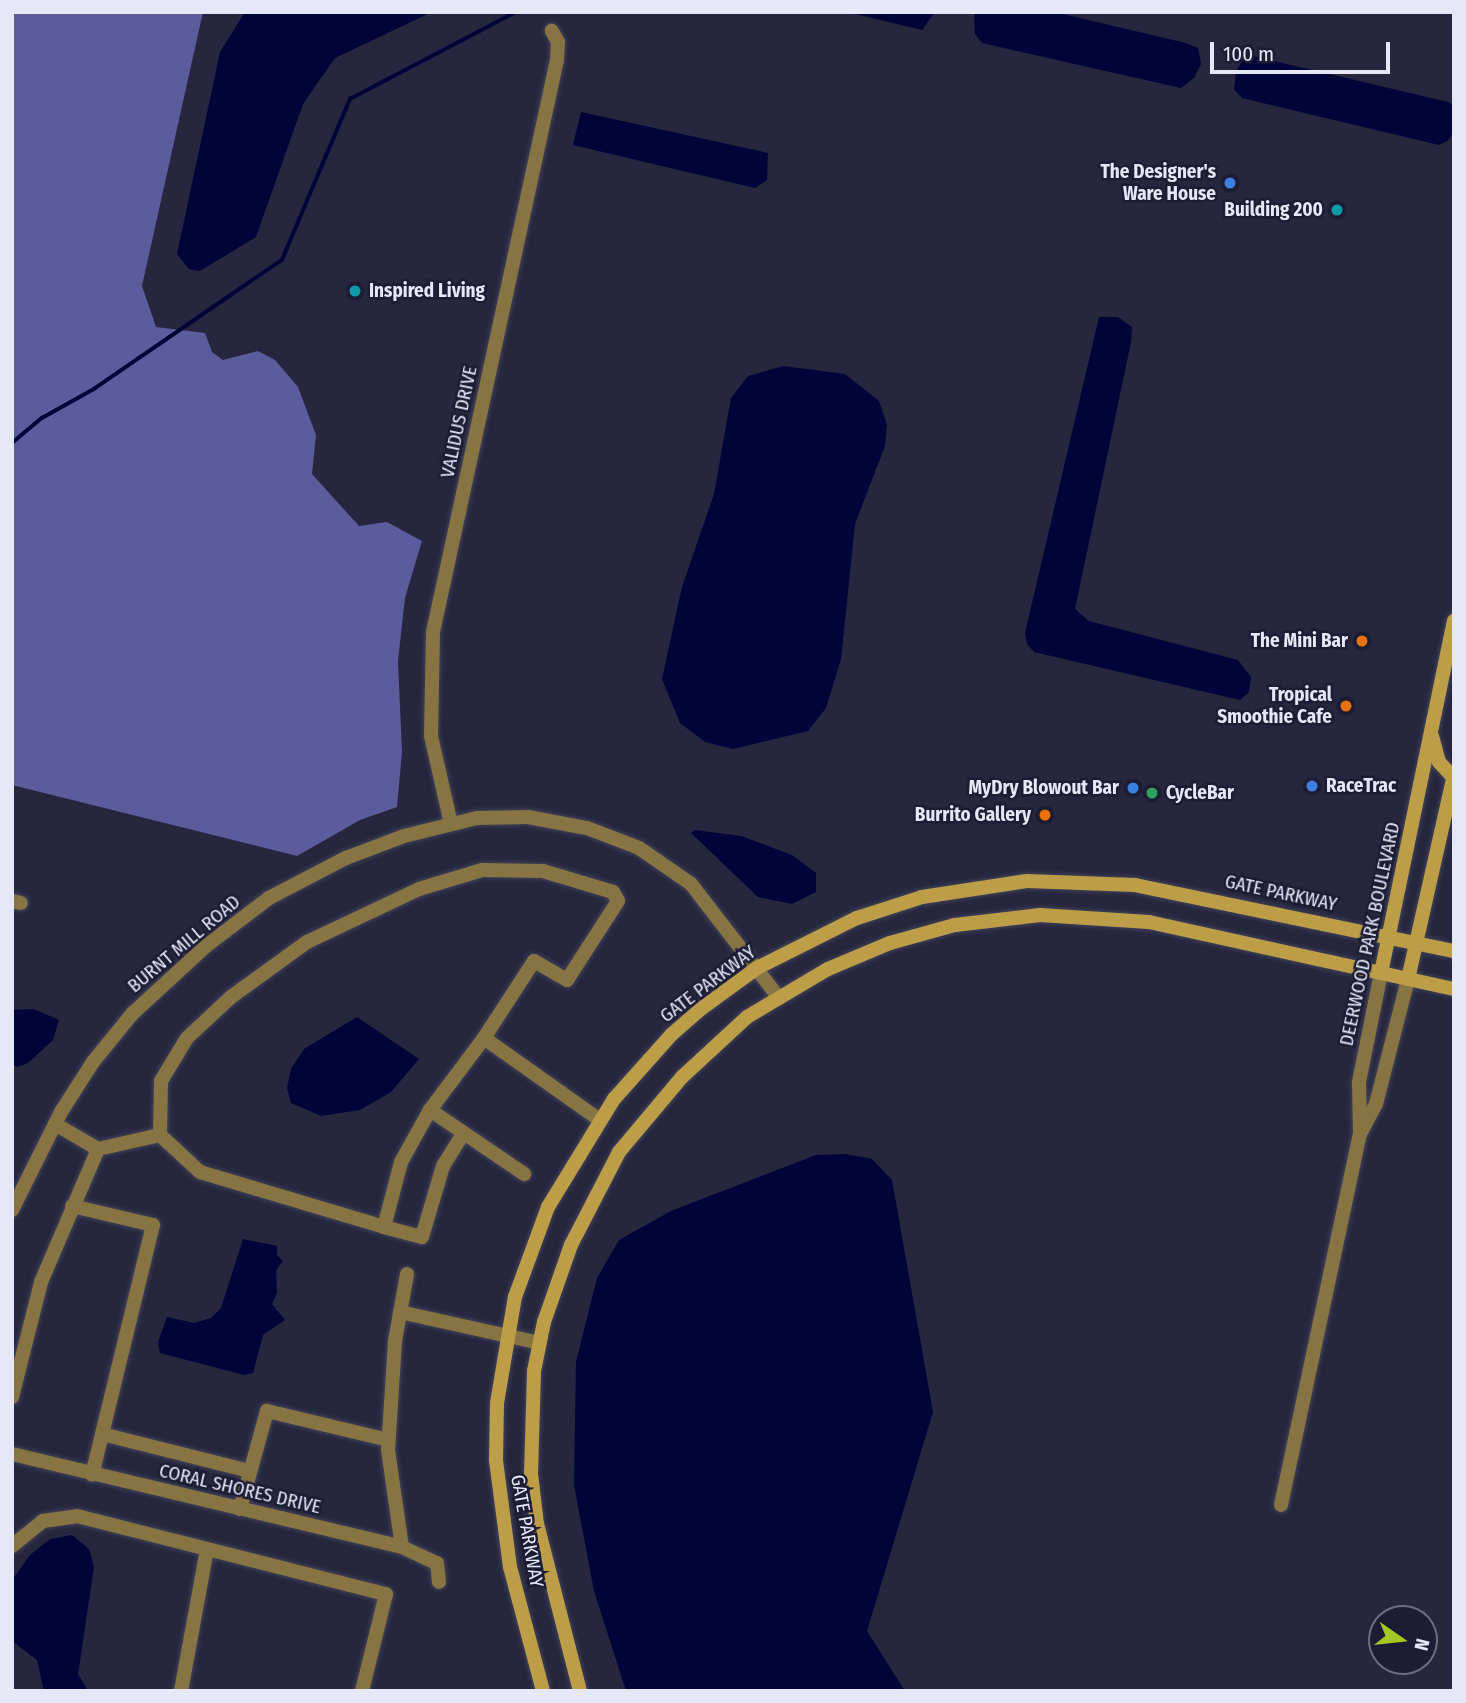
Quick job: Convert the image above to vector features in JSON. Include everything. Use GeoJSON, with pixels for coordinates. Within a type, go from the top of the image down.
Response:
{"type":"FeatureCollection","features":[{"type":"Feature","properties":{"kind":"main road","name":"DEERWOOD PARK BOULEVARD"},"geometry":{"type":"LineString","coordinates":[[1381,973],[1454,620]]}},
{"type":"Feature","properties":{"kind":"main road"},"geometry":{"type":"LineString","coordinates":[[1431,731],[1439,762],[1453,776]]}},
{"type":"Feature","properties":{"kind":"main road","name":"DEERWOOD PARK BOULEVARD"},"geometry":{"type":"LineString","coordinates":[[1408,979],[1453,776]]}},
{"type":"Feature","properties":{"kind":"main road","name":"GATE PARKWAY"},"geometry":{"type":"LineString","coordinates":[[543,1691],[500,1514],[498,1403],[507,1335],[515,1297],[544,1215],[600,1120],[671,1035],[757,968],[888,905],[1027,881],[1136,885],[1454,951]]}},
{"type":"Feature","properties":{"kind":"main road","name":"GATE PARKWAY"},"geometry":{"type":"LineString","coordinates":[[580,1691],[537,1524],[531,1463],[534,1371],[540,1343],[571,1245],[619,1152],[682,1077],[730,1031],[828,969],[890,943],[955,925],[1040,915],[1149,922],[1454,989]]}},
{"type":"Feature","properties":{"kind":"street","name":"VALIDUS DRIVE"},"geometry":{"type":"LineString","coordinates":[[451,824],[431,736],[433,632],[557,60],[558,42],[552,31]]}},
{"type":"Feature","properties":{"kind":"street","name":"BURNT MILL ROAD"},"geometry":{"type":"LineString","coordinates":[[12,1210],[55,1124],[93,1062],[132,1014],[206,946],[269,898],[346,858],[404,836],[477,818],[528,817],[587,828],[639,848],[691,884],[779,998]]}},
{"type":"Feature","properties":{"kind":"street"},"geometry":{"type":"LineString","coordinates":[[384,1227],[401,1162],[430,1110],[484,1038],[534,961],[567,980],[618,901],[613,892],[543,871],[482,870],[419,890],[307,942],[230,997],[187,1038],[161,1081],[160,1135],[200,1172],[384,1227],[422,1237],[443,1166],[464,1133]]}},
{"type":"Feature","properties":{"kind":"street","name":"DEERWOOD PARK BOULEVARD"},"geometry":{"type":"LineString","coordinates":[[1280,1505],[1360,1134],[1359,1082],[1381,973]]}},
{"type":"Feature","properties":{"kind":"street","name":"DEERWOOD PARK BOULEVARD"},"geometry":{"type":"LineString","coordinates":[[1360,1134],[1376,1104],[1408,979]]}},
{"type":"Feature","properties":{"kind":"street"},"geometry":{"type":"LineString","coordinates":[[484,1038],[600,1120]]}},
{"type":"Feature","properties":{"kind":"street"},"geometry":{"type":"LineString","coordinates":[[430,1110],[524,1174]]}},
{"type":"Feature","properties":{"kind":"street"},"geometry":{"type":"LineString","coordinates":[[55,1124],[98,1149],[160,1135]]}},
{"type":"Feature","properties":{"kind":"street"},"geometry":{"type":"LineString","coordinates":[[12,1397],[41,1282],[98,1149]]}},
{"type":"Feature","properties":{"kind":"street"},"geometry":{"type":"LineString","coordinates":[[72,1206],[153,1225],[92,1475]]}},
{"type":"Feature","properties":{"kind":"street"},"geometry":{"type":"LineString","coordinates":[[402,1547],[389,1440],[400,1312],[407,1274]]}},
{"type":"Feature","properties":{"kind":"street"},"geometry":{"type":"LineString","coordinates":[[400,1312],[540,1343]]}},
{"type":"Feature","properties":{"kind":"street"},"geometry":{"type":"LineString","coordinates":[[240,1509],[267,1411],[389,1440]]}},
{"type":"Feature","properties":{"kind":"street"},"geometry":{"type":"LineString","coordinates":[[102,1434],[249,1471]]}},
{"type":"Feature","properties":{"kind":"street","name":"CORAL SHORES DRIVE"},"geometry":{"type":"LineString","coordinates":[[12,1454],[402,1547],[437,1563],[439,1582]]}},
{"type":"Feature","properties":{"kind":"street"},"geometry":{"type":"LineString","coordinates":[[12,1546],[43,1521],[77,1516],[386,1594],[362,1691]]}},
{"type":"Feature","properties":{"kind":"street"},"geometry":{"type":"LineString","coordinates":[[181,1691],[207,1549]]}},
{"type":"Feature","properties":{"kind":"shaded area"},"geometry":{"type":"Polygon","coordinates":[[[12,12],[203,12],[142,286],[156,327],[205,333],[212,352],[223,360],[258,351],[275,360],[298,387],[316,435],[312,474],[359,526],[387,522],[422,541],[405,598],[398,661],[402,752],[397,807],[360,820],[297,856],[12,785],[12,12]]]}},
{"type":"Feature","properties":{"kind":"shaded area"},"geometry":{"type":"Polygon","coordinates":[[[245,12],[432,12],[335,58],[303,104],[256,237],[200,271],[189,269],[177,254],[220,52],[245,12]]]}},
{"type":"Feature","properties":{"kind":"shaded area"},"geometry":{"type":"Polygon","coordinates":[[[847,12],[935,12],[922,30],[847,12]]]}},
{"type":"Feature","properties":{"kind":"shaded area"},"geometry":{"type":"Polygon","coordinates":[[[974,12],[1054,12],[1186,43],[1198,48],[1201,64],[1194,78],[1181,88],[982,43],[975,34],[974,12]]]}},
{"type":"Feature","properties":{"kind":"shaded area"},"geometry":{"type":"Polygon","coordinates":[[[1253,56],[1448,102],[1454,106],[1454,130],[1449,140],[1439,145],[1242,98],[1234,89],[1236,72],[1242,61],[1253,56]]]}},
{"type":"Feature","properties":{"kind":"shaded area"},"geometry":{"type":"Polygon","coordinates":[[[581,112],[768,153],[767,180],[755,188],[573,145],[581,112]]]}},
{"type":"Feature","properties":{"kind":"shaded area"},"geometry":{"type":"Polygon","coordinates":[[[1099,317],[1118,317],[1132,327],[1131,342],[1075,609],[1089,621],[1238,660],[1251,677],[1249,692],[1240,700],[1034,652],[1027,644],[1025,633],[1099,317]]]}},
{"type":"Feature","properties":{"kind":"shaded area"},"geometry":{"type":"Polygon","coordinates":[[[783,366],[845,374],[879,401],[887,425],[885,446],[855,524],[841,659],[826,708],[808,731],[733,749],[705,742],[680,723],[662,679],[682,587],[714,494],[731,398],[748,376],[783,366]]]}},
{"type":"Feature","properties":{"kind":"shaded area"},"geometry":{"type":"Polygon","coordinates":[[[695,830],[741,836],[792,855],[816,873],[816,892],[792,904],[758,897],[691,833],[695,830]]]}},
{"type":"Feature","properties":{"kind":"shaded area"},"geometry":{"type":"Polygon","coordinates":[[[34,1009],[59,1020],[53,1040],[28,1063],[17,1067],[12,1064],[12,1010],[34,1009]]]}},
{"type":"Feature","properties":{"kind":"shaded area"},"geometry":{"type":"Polygon","coordinates":[[[357,1017],[419,1059],[391,1092],[360,1110],[321,1116],[291,1103],[287,1088],[291,1069],[304,1049],[357,1017]]]}},
{"type":"Feature","properties":{"kind":"shaded area"},"geometry":{"type":"Polygon","coordinates":[[[845,1154],[872,1159],[892,1180],[933,1412],[867,1631],[905,1691],[626,1691],[594,1591],[574,1485],[576,1362],[597,1278],[619,1240],[671,1211],[816,1155],[845,1154]]]}},
{"type":"Feature","properties":{"kind":"shaded area"},"geometry":{"type":"Polygon","coordinates":[[[243,1239],[277,1246],[277,1255],[283,1261],[276,1270],[277,1293],[272,1304],[285,1320],[263,1335],[253,1373],[244,1375],[160,1353],[158,1342],[167,1317],[194,1323],[211,1318],[221,1308],[243,1239]]]}},
{"type":"Feature","properties":{"kind":"shaded area"},"geometry":{"type":"Polygon","coordinates":[[[72,1535],[89,1549],[94,1567],[78,1674],[88,1691],[44,1691],[37,1660],[12,1641],[12,1580],[30,1555],[50,1539],[72,1535]]]}},
{"type":"Feature","properties":{"kind":"waterway"},"geometry":{"type":"LineString","coordinates":[[12,443],[42,418],[94,389],[282,260],[350,99],[516,12]]}},
{"type":"Feature","properties":{"kind":"place","name":"The Designer's Ware House"},"geometry":{"type":"Point","coordinates":[1230,183]}},
{"type":"Feature","properties":{"kind":"place","name":"Building 200"},"geometry":{"type":"Point","coordinates":[1337,210]}},
{"type":"Feature","properties":{"kind":"place","name":"Inspired Living"},"geometry":{"type":"Point","coordinates":[355,291]}},
{"type":"Feature","properties":{"kind":"place","name":"The Mini Bar"},"geometry":{"type":"Point","coordinates":[1362,641]}},
{"type":"Feature","properties":{"kind":"place","name":"Tropical Smoothie Cafe"},"geometry":{"type":"Point","coordinates":[1346,706]}},
{"type":"Feature","properties":{"kind":"place","name":"RaceTrac"},"geometry":{"type":"Point","coordinates":[1312,786]}},
{"type":"Feature","properties":{"kind":"place","name":"MyDry Blowout Bar"},"geometry":{"type":"Point","coordinates":[1133,788]}},
{"type":"Feature","properties":{"kind":"place","name":"CycleBar"},"geometry":{"type":"Point","coordinates":[1152,793]}},
{"type":"Feature","properties":{"kind":"place","name":"Burrito Gallery"},"geometry":{"type":"Point","coordinates":[1045,815]}}]}
